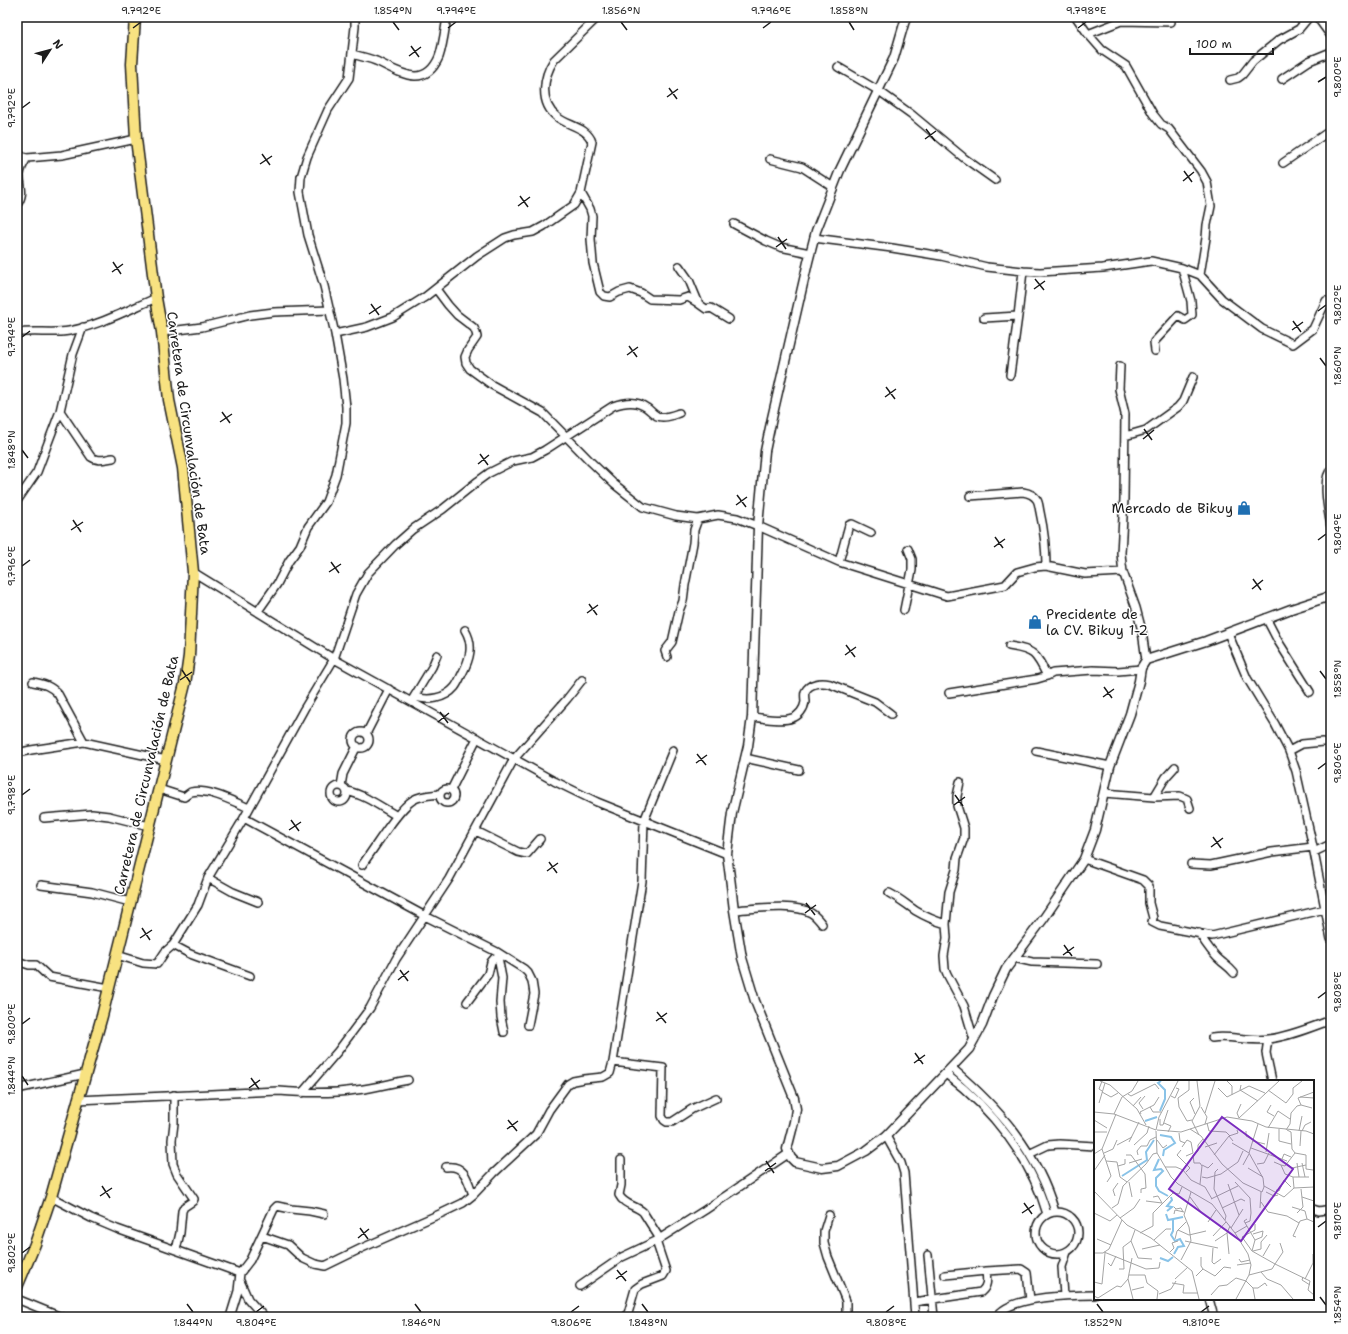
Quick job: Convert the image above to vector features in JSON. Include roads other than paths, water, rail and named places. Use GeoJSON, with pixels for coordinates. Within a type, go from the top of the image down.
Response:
{"type":"FeatureCollection","features":[{"type":"Feature","properties":{"kind":"main road","name":"Carretera de Circunvalación de Bata"},"geometry":{"type":"LineString","coordinates":[[17,1287],[35,1244],[51,1197],[109,988],[185,684],[189,656],[193,572],[183,468],[169,400],[162,332],[156,298],[136,139],[132,64],[135,17]]}},
{"type":"Feature","properties":{"kind":"street"},"geometry":{"type":"LineString","coordinates":[[258,611],[277,584],[289,561],[300,546],[308,527],[326,502],[336,475],[346,423],[343,379],[335,334],[324,286],[308,235],[300,192],[301,177],[307,157],[328,110],[349,78],[355,17]]}},
{"type":"Feature","properties":{"kind":"street"},"geometry":{"type":"LineString","coordinates":[[352,54],[377,62],[400,74],[417,76],[425,73],[433,67],[439,56],[446,17]]}},
{"type":"Feature","properties":{"kind":"street"},"geometry":{"type":"LineString","coordinates":[[335,334],[367,327],[384,321],[425,297],[477,256],[505,238],[532,232],[544,226],[574,205],[581,194],[592,142],[590,136],[584,131],[556,117],[550,109],[545,97],[544,87],[546,76],[554,60],[598,17]]}},
{"type":"Feature","properties":{"kind":"street"},"geometry":{"type":"LineString","coordinates":[[906,17],[894,58],[833,187],[814,238],[765,451],[758,526],[752,717],[745,758],[732,813],[727,854],[742,958],[754,1000],[794,1098],[796,1109],[787,1149],[788,1154],[794,1162],[822,1168],[838,1166],[866,1151],[886,1136],[952,1068],[969,1049],[974,1040],[1006,969],[1044,918],[1084,859],[1095,830],[1110,766],[1130,714],[1141,668],[1146,660],[1142,631],[1136,608],[1123,572],[1121,553],[1125,414],[1120,390],[1120,366]]}},
{"type":"Feature","properties":{"kind":"street"},"geometry":{"type":"LineString","coordinates":[[1076,17],[1102,50],[1126,66],[1153,114],[1161,124],[1169,129],[1173,134],[1201,170],[1207,182],[1211,206],[1200,275]]}},
{"type":"Feature","properties":{"kind":"street"},"geometry":{"type":"LineString","coordinates":[[1230,80],[1238,78],[1242,75],[1253,61],[1279,40],[1299,29],[1309,17]]}},
{"type":"Feature","properties":{"kind":"street"},"geometry":{"type":"LineString","coordinates":[[1317,17],[1331,36]]}},
{"type":"Feature","properties":{"kind":"street"},"geometry":{"type":"LineString","coordinates":[[1088,34],[1121,21],[1171,22]]}},
{"type":"Feature","properties":{"kind":"street"},"geometry":{"type":"LineString","coordinates":[[1282,79],[1309,61],[1331,52]]}},
{"type":"Feature","properties":{"kind":"street"},"geometry":{"type":"LineString","coordinates":[[838,68],[879,91],[911,114],[964,158],[995,180]]}},
{"type":"Feature","properties":{"kind":"street"},"geometry":{"type":"LineString","coordinates":[[1283,163],[1331,130]]}},
{"type":"Feature","properties":{"kind":"street"},"geometry":{"type":"LineString","coordinates":[[17,152],[27,158],[62,156],[136,139]]}},
{"type":"Feature","properties":{"kind":"street"},"geometry":{"type":"LineString","coordinates":[[17,205],[22,195],[22,166],[27,158]]}},
{"type":"Feature","properties":{"kind":"street"},"geometry":{"type":"LineString","coordinates":[[770,159],[802,167],[833,187]]}},
{"type":"Feature","properties":{"kind":"street"},"geometry":{"type":"LineString","coordinates":[[581,194],[590,209],[592,216],[591,240],[593,263],[600,292],[604,296],[610,297],[619,292],[630,290],[641,293],[650,299],[679,300],[688,297],[706,309],[711,308],[729,319]]}},
{"type":"Feature","properties":{"kind":"street"},"geometry":{"type":"LineString","coordinates":[[734,224],[780,247],[810,253]]}},
{"type":"Feature","properties":{"kind":"street"},"geometry":{"type":"LineString","coordinates":[[814,238],[892,248],[941,256],[987,267],[1023,271],[1040,272],[1103,268],[1151,261],[1182,268],[1200,275],[1222,299],[1262,329],[1294,344],[1313,329],[1326,301]]}},
{"type":"Feature","properties":{"kind":"street"},"geometry":{"type":"LineString","coordinates":[[680,266],[689,280],[698,303]]}},
{"type":"Feature","properties":{"kind":"street"},"geometry":{"type":"LineString","coordinates":[[1155,351],[1154,342],[1178,316],[1184,320],[1192,315],[1191,301],[1182,268]]}},
{"type":"Feature","properties":{"kind":"street"},"geometry":{"type":"LineString","coordinates":[[1010,374],[1023,271]]}},
{"type":"Feature","properties":{"kind":"street"},"geometry":{"type":"LineString","coordinates":[[436,289],[457,315],[474,328],[477,337],[465,357],[470,369],[492,386],[543,413],[614,484],[643,507],[676,516],[698,519],[718,515],[738,518],[839,562],[890,578],[909,586],[947,596],[1005,585],[1017,572],[1035,567],[1046,566],[1085,574],[1123,572]]}},
{"type":"Feature","properties":{"kind":"street"},"geometry":{"type":"LineString","coordinates":[[17,333],[58,332],[83,327],[112,318],[156,298]]}},
{"type":"Feature","properties":{"kind":"street"},"geometry":{"type":"LineString","coordinates":[[162,332],[202,327],[250,315],[274,312],[330,310]]}},
{"type":"Feature","properties":{"kind":"street"},"geometry":{"type":"LineString","coordinates":[[984,318],[1018,316]]}},
{"type":"Feature","properties":{"kind":"street"},"geometry":{"type":"LineString","coordinates":[[17,501],[37,472],[60,411],[73,354],[83,327]]}},
{"type":"Feature","properties":{"kind":"street"},"geometry":{"type":"LineString","coordinates":[[1125,436],[1146,430],[1178,407],[1193,377]]}},
{"type":"Feature","properties":{"kind":"street"},"geometry":{"type":"LineString","coordinates":[[117,955],[143,963],[158,964],[165,952],[173,945],[198,905],[208,878],[244,818],[334,658],[362,581],[396,544],[413,529],[443,509],[457,496],[489,473],[513,461],[532,457],[613,406],[620,403],[634,402],[641,404],[656,416],[662,417],[679,413]]}},
{"type":"Feature","properties":{"kind":"street"},"geometry":{"type":"LineString","coordinates":[[60,411],[91,457],[102,460],[113,458]]}},
{"type":"Feature","properties":{"kind":"street"},"geometry":{"type":"LineString","coordinates":[[1331,470],[1327,474],[1326,493],[1331,527]]}},
{"type":"Feature","properties":{"kind":"street"},"geometry":{"type":"LineString","coordinates":[[970,496],[1023,492],[1034,496],[1038,504],[1043,526],[1046,566]]}},
{"type":"Feature","properties":{"kind":"street"},"geometry":{"type":"LineString","coordinates":[[667,657],[665,651],[672,642],[679,610],[683,601],[694,530],[698,519]]}},
{"type":"Feature","properties":{"kind":"street"},"geometry":{"type":"LineString","coordinates":[[839,562],[848,525],[852,524],[871,533]]}},
{"type":"Feature","properties":{"kind":"street"},"geometry":{"type":"LineString","coordinates":[[904,610],[912,570],[912,559],[908,549]]}},
{"type":"Feature","properties":{"kind":"street"},"geometry":{"type":"LineString","coordinates":[[193,572],[334,658],[389,689],[413,699],[477,738],[560,784],[597,802],[727,854]]}},
{"type":"Feature","properties":{"kind":"street"},"geometry":{"type":"LineString","coordinates":[[1146,660],[1206,641],[1266,618],[1331,596]]}},
{"type":"Feature","properties":{"kind":"street"},"geometry":{"type":"LineString","coordinates":[[1266,618],[1278,642],[1310,692]]}},
{"type":"Feature","properties":{"kind":"street"},"geometry":{"type":"LineString","coordinates":[[413,699],[436,698],[446,695],[456,686],[470,659],[470,640],[464,630]]}},
{"type":"Feature","properties":{"kind":"street"},"geometry":{"type":"LineString","coordinates":[[1228,633],[1247,678],[1275,724],[1289,752],[1296,771],[1314,850],[1331,938]]}},
{"type":"Feature","properties":{"kind":"street"},"geometry":{"type":"LineString","coordinates":[[1009,646],[1025,649],[1031,652],[1041,663],[1047,676]]}},
{"type":"Feature","properties":{"kind":"street"},"geometry":{"type":"LineString","coordinates":[[413,699],[432,667],[437,655]]}},
{"type":"Feature","properties":{"kind":"street"},"geometry":{"type":"LineString","coordinates":[[949,693],[1007,684],[1047,676],[1053,673],[1093,670],[1118,671],[1141,668]]}},
{"type":"Feature","properties":{"kind":"street"},"geometry":{"type":"LineString","coordinates":[[302,1093],[338,1051],[370,1008],[396,960],[449,880],[514,759],[582,680]]}},
{"type":"Feature","properties":{"kind":"street"},"geometry":{"type":"LineString","coordinates":[[33,682],[44,684],[55,690],[84,742]]}},
{"type":"Feature","properties":{"kind":"street"},"geometry":{"type":"LineString","coordinates":[[752,717],[793,718],[800,713],[803,708],[806,692],[809,687],[822,682],[875,702],[891,714]]}},
{"type":"Feature","properties":{"kind":"street"},"geometry":{"type":"LineString","coordinates":[[366,734],[389,689]]}},
{"type":"Feature","properties":{"kind":"street"},"geometry":{"type":"LineString","coordinates":[[361,732],[366,734],[369,738],[367,745],[362,748],[357,746],[354,740],[355,736],[361,732]]}},
{"type":"Feature","properties":{"kind":"street"},"geometry":{"type":"LineString","coordinates":[[451,790],[477,738]]}},
{"type":"Feature","properties":{"kind":"street"},"geometry":{"type":"LineString","coordinates":[[17,753],[84,742],[166,760]]}},
{"type":"Feature","properties":{"kind":"street"},"geometry":{"type":"LineString","coordinates":[[1289,752],[1302,744],[1323,742]]}},
{"type":"Feature","properties":{"kind":"street"},"geometry":{"type":"LineString","coordinates":[[341,786],[343,774],[357,746]]}},
{"type":"Feature","properties":{"kind":"street"},"geometry":{"type":"LineString","coordinates":[[262,1236],[288,1245],[302,1258],[325,1266],[362,1248],[442,1214],[473,1196],[494,1173],[536,1134],[548,1110],[568,1084],[573,1081],[603,1077],[607,1075],[611,1070],[613,1062],[642,881],[644,821],[673,750]]}},
{"type":"Feature","properties":{"kind":"street"},"geometry":{"type":"LineString","coordinates":[[1036,751],[1110,766]]}},
{"type":"Feature","properties":{"kind":"street"},"geometry":{"type":"LineString","coordinates":[[745,758],[799,770]]}},
{"type":"Feature","properties":{"kind":"street"},"geometry":{"type":"LineString","coordinates":[[1154,797],[1166,777],[1175,767]]}},
{"type":"Feature","properties":{"kind":"street"},"geometry":{"type":"LineString","coordinates":[[960,782],[957,796],[957,806],[964,828],[964,838],[957,858],[956,870],[949,892],[946,924],[947,938],[944,956],[945,969],[964,1006],[974,1040]]}},
{"type":"Feature","properties":{"kind":"street"},"geometry":{"type":"LineString","coordinates":[[347,791],[346,797],[343,801],[337,801],[333,798],[332,790],[336,786],[341,786],[347,791],[370,800],[397,816]]}},
{"type":"Feature","properties":{"kind":"street"},"geometry":{"type":"LineString","coordinates":[[159,789],[184,798],[190,792],[214,794],[249,808]]}},
{"type":"Feature","properties":{"kind":"street"},"geometry":{"type":"LineString","coordinates":[[362,865],[407,804],[414,799],[440,794],[444,789],[451,790]]}},
{"type":"Feature","properties":{"kind":"street"},"geometry":{"type":"LineString","coordinates":[[440,794],[441,801],[448,803],[454,799],[454,794],[451,790]]}},
{"type":"Feature","properties":{"kind":"street"},"geometry":{"type":"LineString","coordinates":[[1104,793],[1154,797],[1180,796],[1185,797],[1189,802],[1190,808]]}},
{"type":"Feature","properties":{"kind":"street"},"geometry":{"type":"LineString","coordinates":[[44,818],[99,814],[149,826]]}},
{"type":"Feature","properties":{"kind":"street"},"geometry":{"type":"LineString","coordinates":[[244,818],[425,916],[497,953],[524,969],[532,980],[534,994],[528,1025]]}},
{"type":"Feature","properties":{"kind":"street"},"geometry":{"type":"LineString","coordinates":[[476,831],[518,852],[527,854],[540,839]]}},
{"type":"Feature","properties":{"kind":"street"},"geometry":{"type":"LineString","coordinates":[[1191,864],[1211,865],[1272,852],[1314,850],[1331,844]]}},
{"type":"Feature","properties":{"kind":"street"},"geometry":{"type":"LineString","coordinates":[[1084,859],[1143,880],[1148,886],[1152,922],[1160,926],[1212,936],[1325,909]]}},
{"type":"Feature","properties":{"kind":"street"},"geometry":{"type":"LineString","coordinates":[[208,878],[232,892],[258,902]]}},
{"type":"Feature","properties":{"kind":"street"},"geometry":{"type":"LineString","coordinates":[[41,885],[92,892],[130,902]]}},
{"type":"Feature","properties":{"kind":"street"},"geometry":{"type":"LineString","coordinates":[[889,893],[933,920],[946,924]]}},
{"type":"Feature","properties":{"kind":"street"},"geometry":{"type":"LineString","coordinates":[[734,910],[792,908],[811,913],[822,924]]}},
{"type":"Feature","properties":{"kind":"street"},"geometry":{"type":"LineString","coordinates":[[1199,933],[1222,962],[1230,967],[1234,973]]}},
{"type":"Feature","properties":{"kind":"street"},"geometry":{"type":"LineString","coordinates":[[1207,944],[1212,936]]}},
{"type":"Feature","properties":{"kind":"street"},"geometry":{"type":"LineString","coordinates":[[173,945],[190,954],[250,976]]}},
{"type":"Feature","properties":{"kind":"street"},"geometry":{"type":"LineString","coordinates":[[467,1002],[488,974],[491,962],[497,953]]}},
{"type":"Feature","properties":{"kind":"street"},"geometry":{"type":"LineString","coordinates":[[497,953],[502,978],[501,1017],[504,1032]]}},
{"type":"Feature","properties":{"kind":"street"},"geometry":{"type":"LineString","coordinates":[[1014,958],[1032,962],[1097,964]]}},
{"type":"Feature","properties":{"kind":"street"},"geometry":{"type":"LineString","coordinates":[[17,961],[29,965],[36,965],[49,977],[109,988]]}},
{"type":"Feature","properties":{"kind":"street"},"geometry":{"type":"LineString","coordinates":[[1212,1038],[1222,1036],[1246,1040],[1268,1040],[1331,1020]]}},
{"type":"Feature","properties":{"kind":"street"},"geometry":{"type":"LineString","coordinates":[[1268,1040],[1266,1053],[1272,1080]]}},
{"type":"Feature","properties":{"kind":"street"},"geometry":{"type":"LineString","coordinates":[[613,1062],[663,1068],[662,1116],[667,1122],[672,1122],[692,1109],[716,1098]]}},
{"type":"Feature","properties":{"kind":"street"},"geometry":{"type":"LineString","coordinates":[[952,1068],[1007,1122],[1042,1175],[1050,1193],[1055,1212]]}},
{"type":"Feature","properties":{"kind":"street"},"geometry":{"type":"LineString","coordinates":[[17,1089],[85,1074]]}},
{"type":"Feature","properties":{"kind":"street"},"geometry":{"type":"LineString","coordinates":[[946,1074],[982,1106],[1001,1127],[1014,1145],[1032,1172],[1042,1196],[1047,1214]]}},
{"type":"Feature","properties":{"kind":"street"},"geometry":{"type":"LineString","coordinates":[[77,1100],[279,1091],[302,1093],[331,1092],[357,1090],[408,1080]]}},
{"type":"Feature","properties":{"kind":"street"},"geometry":{"type":"LineString","coordinates":[[174,1095],[174,1123],[172,1140],[173,1164],[177,1174],[194,1199],[184,1207],[182,1211],[180,1233],[176,1250]]}},
{"type":"Feature","properties":{"kind":"street"},"geometry":{"type":"LineString","coordinates":[[886,1136],[901,1163],[904,1173],[915,1317]]}},
{"type":"Feature","properties":{"kind":"street"},"geometry":{"type":"LineString","coordinates":[[1029,1154],[1048,1145],[1060,1144],[1094,1146]]}},
{"type":"Feature","properties":{"kind":"street"},"geometry":{"type":"LineString","coordinates":[[580,1286],[622,1257],[658,1240],[718,1202],[788,1154]]}},
{"type":"Feature","properties":{"kind":"street"},"geometry":{"type":"LineString","coordinates":[[621,1160],[621,1186],[619,1195],[626,1203],[643,1212],[658,1240],[666,1271],[662,1276],[635,1288],[627,1317]]}},
{"type":"Feature","properties":{"kind":"street"},"geometry":{"type":"LineString","coordinates":[[446,1167],[458,1167],[462,1171],[466,1176],[473,1196]]}},
{"type":"Feature","properties":{"kind":"street"},"geometry":{"type":"LineString","coordinates":[[51,1197],[91,1218],[117,1229],[218,1266],[239,1276],[248,1299],[264,1317]]}},
{"type":"Feature","properties":{"kind":"street"},"geometry":{"type":"LineString","coordinates":[[230,1317],[238,1291],[239,1276],[250,1260],[274,1209],[277,1206],[291,1209],[310,1210],[324,1214]]}},
{"type":"Feature","properties":{"kind":"street"},"geometry":{"type":"LineString","coordinates":[[1314,1209],[1319,1211],[1331,1209]]}},
{"type":"Feature","properties":{"kind":"street"},"geometry":{"type":"LineString","coordinates":[[1064,1296],[1062,1267],[1067,1252],[1076,1241],[1078,1234],[1077,1227],[1069,1216],[1055,1212],[1047,1214],[1038,1223],[1036,1237],[1038,1243],[1042,1248],[1054,1254],[1067,1252]]}},
{"type":"Feature","properties":{"kind":"street"},"geometry":{"type":"LineString","coordinates":[[829,1215],[824,1232],[824,1243],[828,1257],[846,1301],[846,1317]]}},
{"type":"Feature","properties":{"kind":"street"},"geometry":{"type":"LineString","coordinates":[[1054,1254],[1062,1267]]}},
{"type":"Feature","properties":{"kind":"street"},"geometry":{"type":"LineString","coordinates":[[928,1255],[934,1317]]}},
{"type":"Feature","properties":{"kind":"street"},"geometry":{"type":"LineString","coordinates":[[945,1275],[986,1271],[1025,1270],[1027,1273],[1030,1300]]}},
{"type":"Feature","properties":{"kind":"street"},"geometry":{"type":"LineString","coordinates":[[914,1302],[981,1292],[986,1288],[986,1271]]}},
{"type":"Feature","properties":{"kind":"street"},"geometry":{"type":"LineString","coordinates":[[997,1317],[1000,1312],[1007,1308],[1030,1300],[1064,1296],[1094,1295]]}},
{"type":"Feature","properties":{"kind":"street"},"geometry":{"type":"LineString","coordinates":[[17,1299],[61,1317]]}},
{"type":"Feature","properties":{"kind":"street"},"geometry":{"type":"LineString","coordinates":[[1209,1300],[1214,1317]]}},
{"type":"Feature","properties":{"kind":"place","name":"Mercado de Bikuy"},"geometry":{"type":"Point","coordinates":[1244,508]}},
{"type":"Feature","properties":{"kind":"place","name":"Precidente de la CV. Bikuy 1-2"},"geometry":{"type":"Point","coordinates":[1035,622]}}]}
